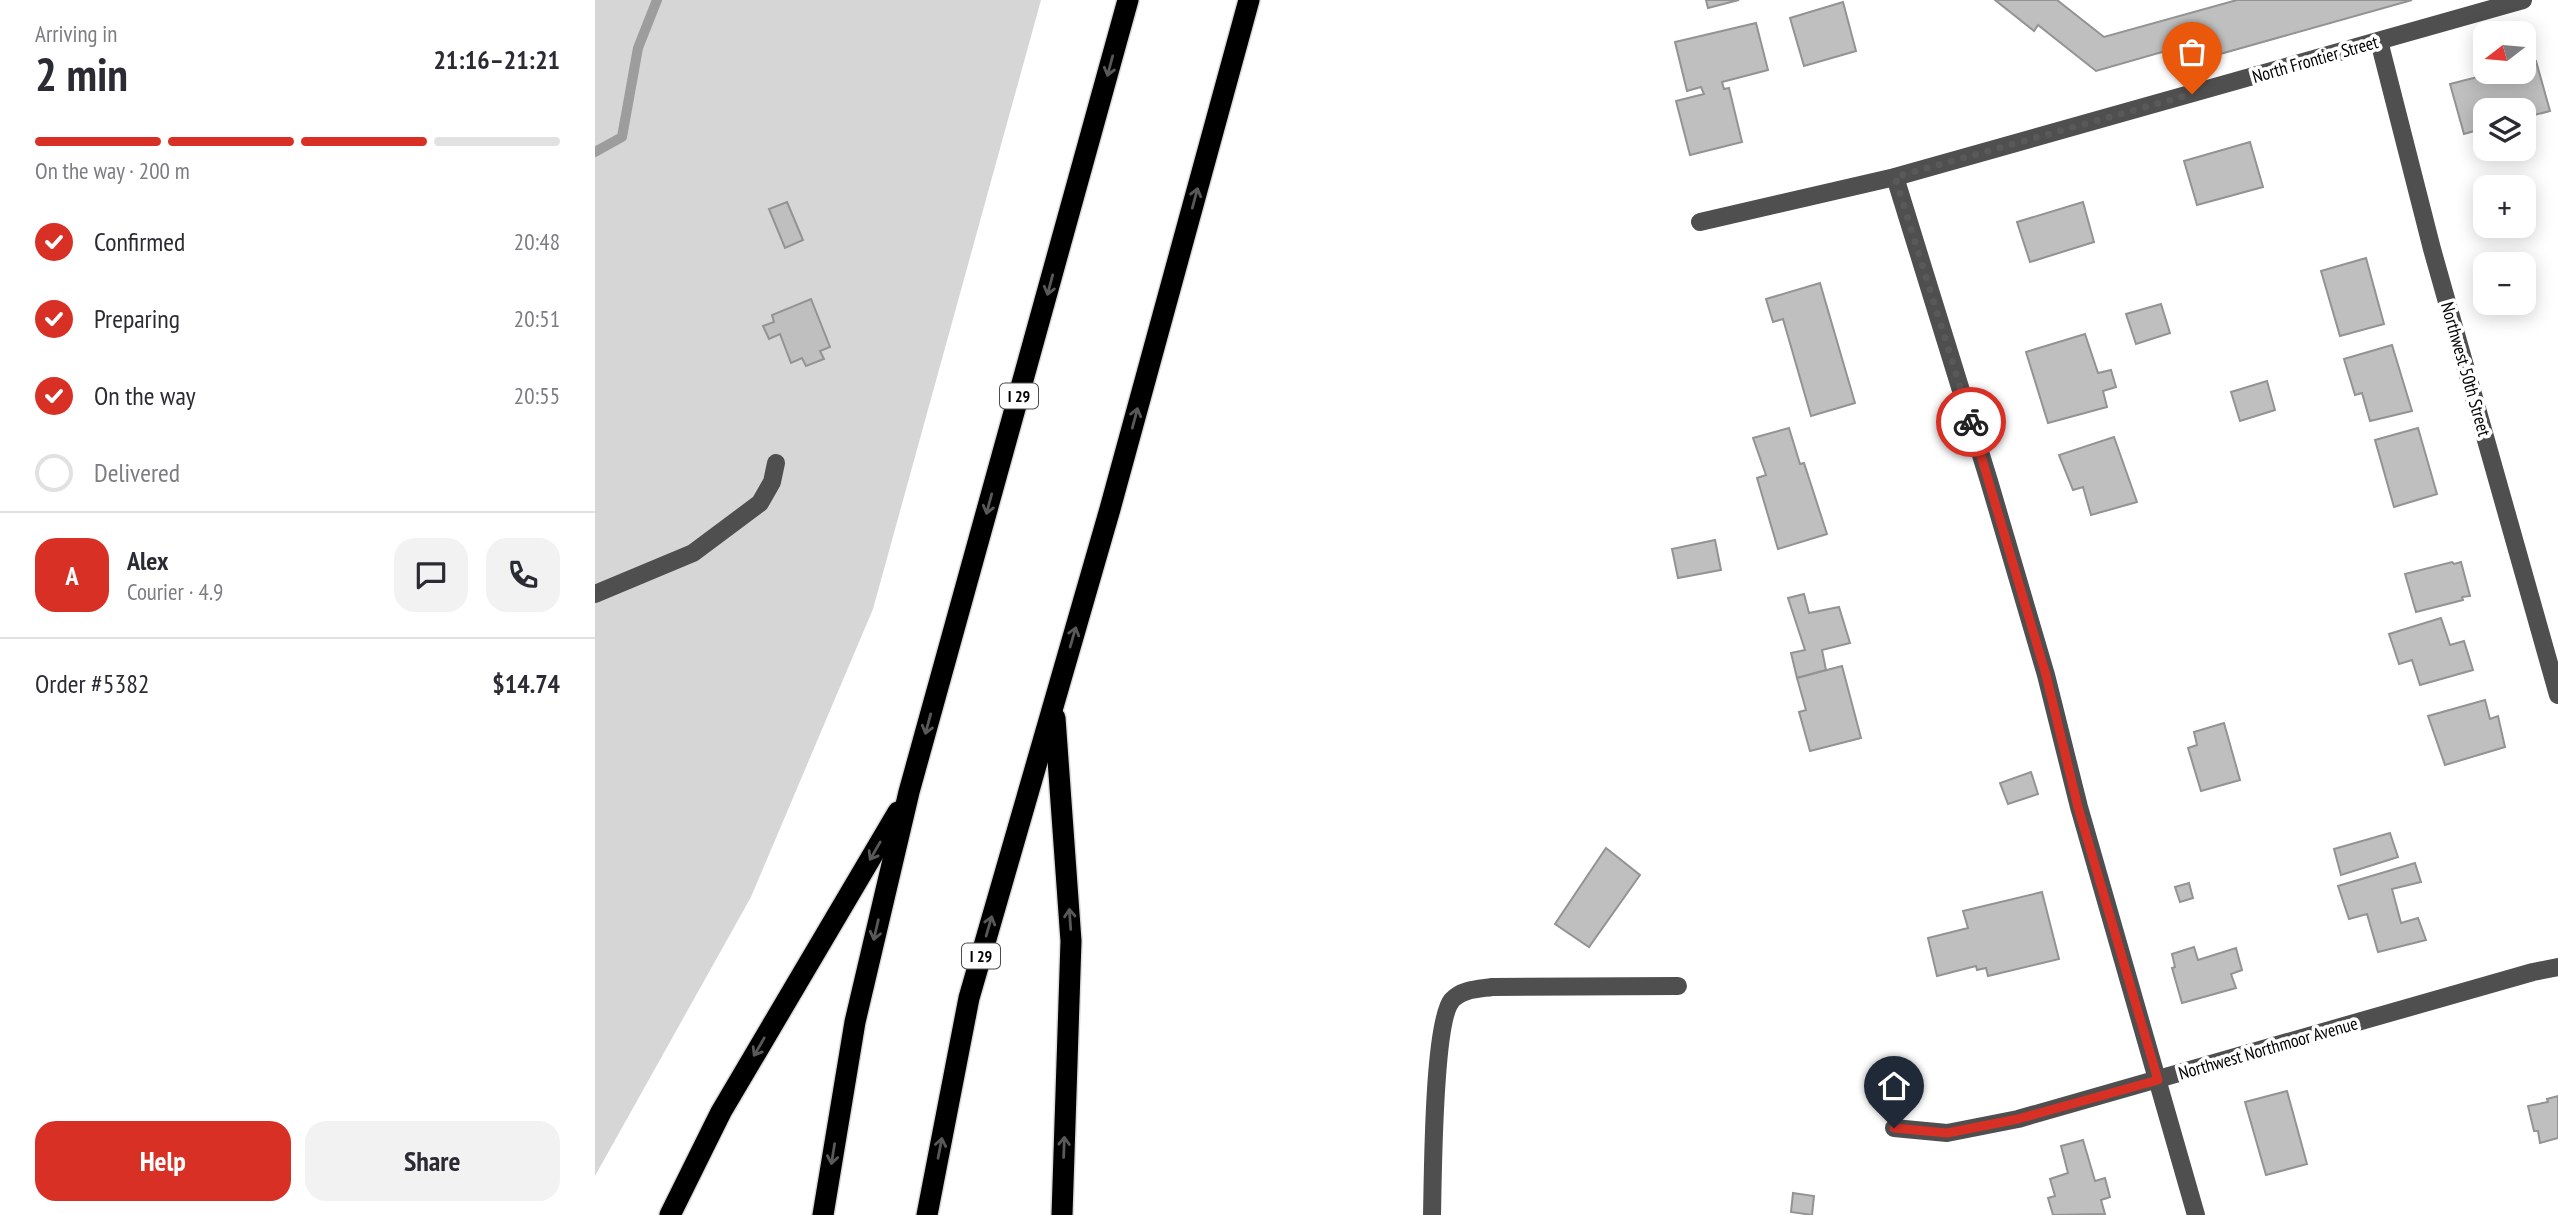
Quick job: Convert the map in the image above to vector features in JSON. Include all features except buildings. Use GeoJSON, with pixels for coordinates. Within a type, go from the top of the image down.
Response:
{"type":"FeatureCollection","features":[{"type":"Feature","properties":{"kind":"highway","name":"I 29"},"geometry":{"type":"LineString","coordinates":[[823,1215],[855,1022],[909,792],[1128,0]]}},
{"type":"Feature","properties":{"kind":"highway","name":"I 29"},"geometry":{"type":"LineString","coordinates":[[927,1215],[969,998],[1110,509],[1249,0]]}},
{"type":"Feature","properties":{"kind":"highway"},"geometry":{"type":"LineString","coordinates":[[1054,702],[1071,941],[1062,1215]]}},
{"type":"Feature","properties":{"kind":"highway"},"geometry":{"type":"LineString","coordinates":[[670,1215],[721,1112],[909,792]]}},
{"type":"Feature","properties":{"kind":"street","name":"North Frontier Street"},"geometry":{"type":"LineString","coordinates":[[1700,222],[1895,177],[2523,0]]}},
{"type":"Feature","properties":{"kind":"street","name":"Northwest 50th Street"},"geometry":{"type":"LineString","coordinates":[[2379,41],[2432,249],[2558,695]]}},
{"type":"Feature","properties":{"kind":"street"},"geometry":{"type":"LineString","coordinates":[[1895,177],[2046,675],[2078,807],[2196,1215]]}},
{"type":"Feature","properties":{"kind":"street"},"geometry":{"type":"LineString","coordinates":[[595,594],[693,553],[761,503],[772,482],[776,463]]}},
{"type":"Feature","properties":{"kind":"street","name":"Northwest Northmoor Avenue"},"geometry":{"type":"LineString","coordinates":[[1894,1128],[1947,1133],[2018,1119],[2558,967]]}},
{"type":"Feature","properties":{"kind":"street"},"geometry":{"type":"LineString","coordinates":[[1432,1215],[1438,1051],[1451,1001],[1463,992],[1492,987],[1678,986]]}},
{"type":"Feature","properties":{"kind":"shaded area"},"geometry":{"type":"Polygon","coordinates":[[[595,0],[1041,0],[873,609],[751,897],[595,1176],[595,0]]]}},
{"type":"Feature","properties":{"kind":"waterway"},"geometry":{"type":"LineString","coordinates":[[595,152],[622,137],[638,48],[657,0]]}},
{"type":"Feature","properties":{"kind":"way so far"},"geometry":{"type":"LineString","coordinates":[[1971,422],[1895,177],[2192,94]]}},
{"type":"Feature","properties":{"kind":"route"},"geometry":{"type":"LineString","coordinates":[[1894,1128],[1947,1133],[2078,1104],[2158,1080],[2078,807],[2046,675],[1971,422]]}}]}
